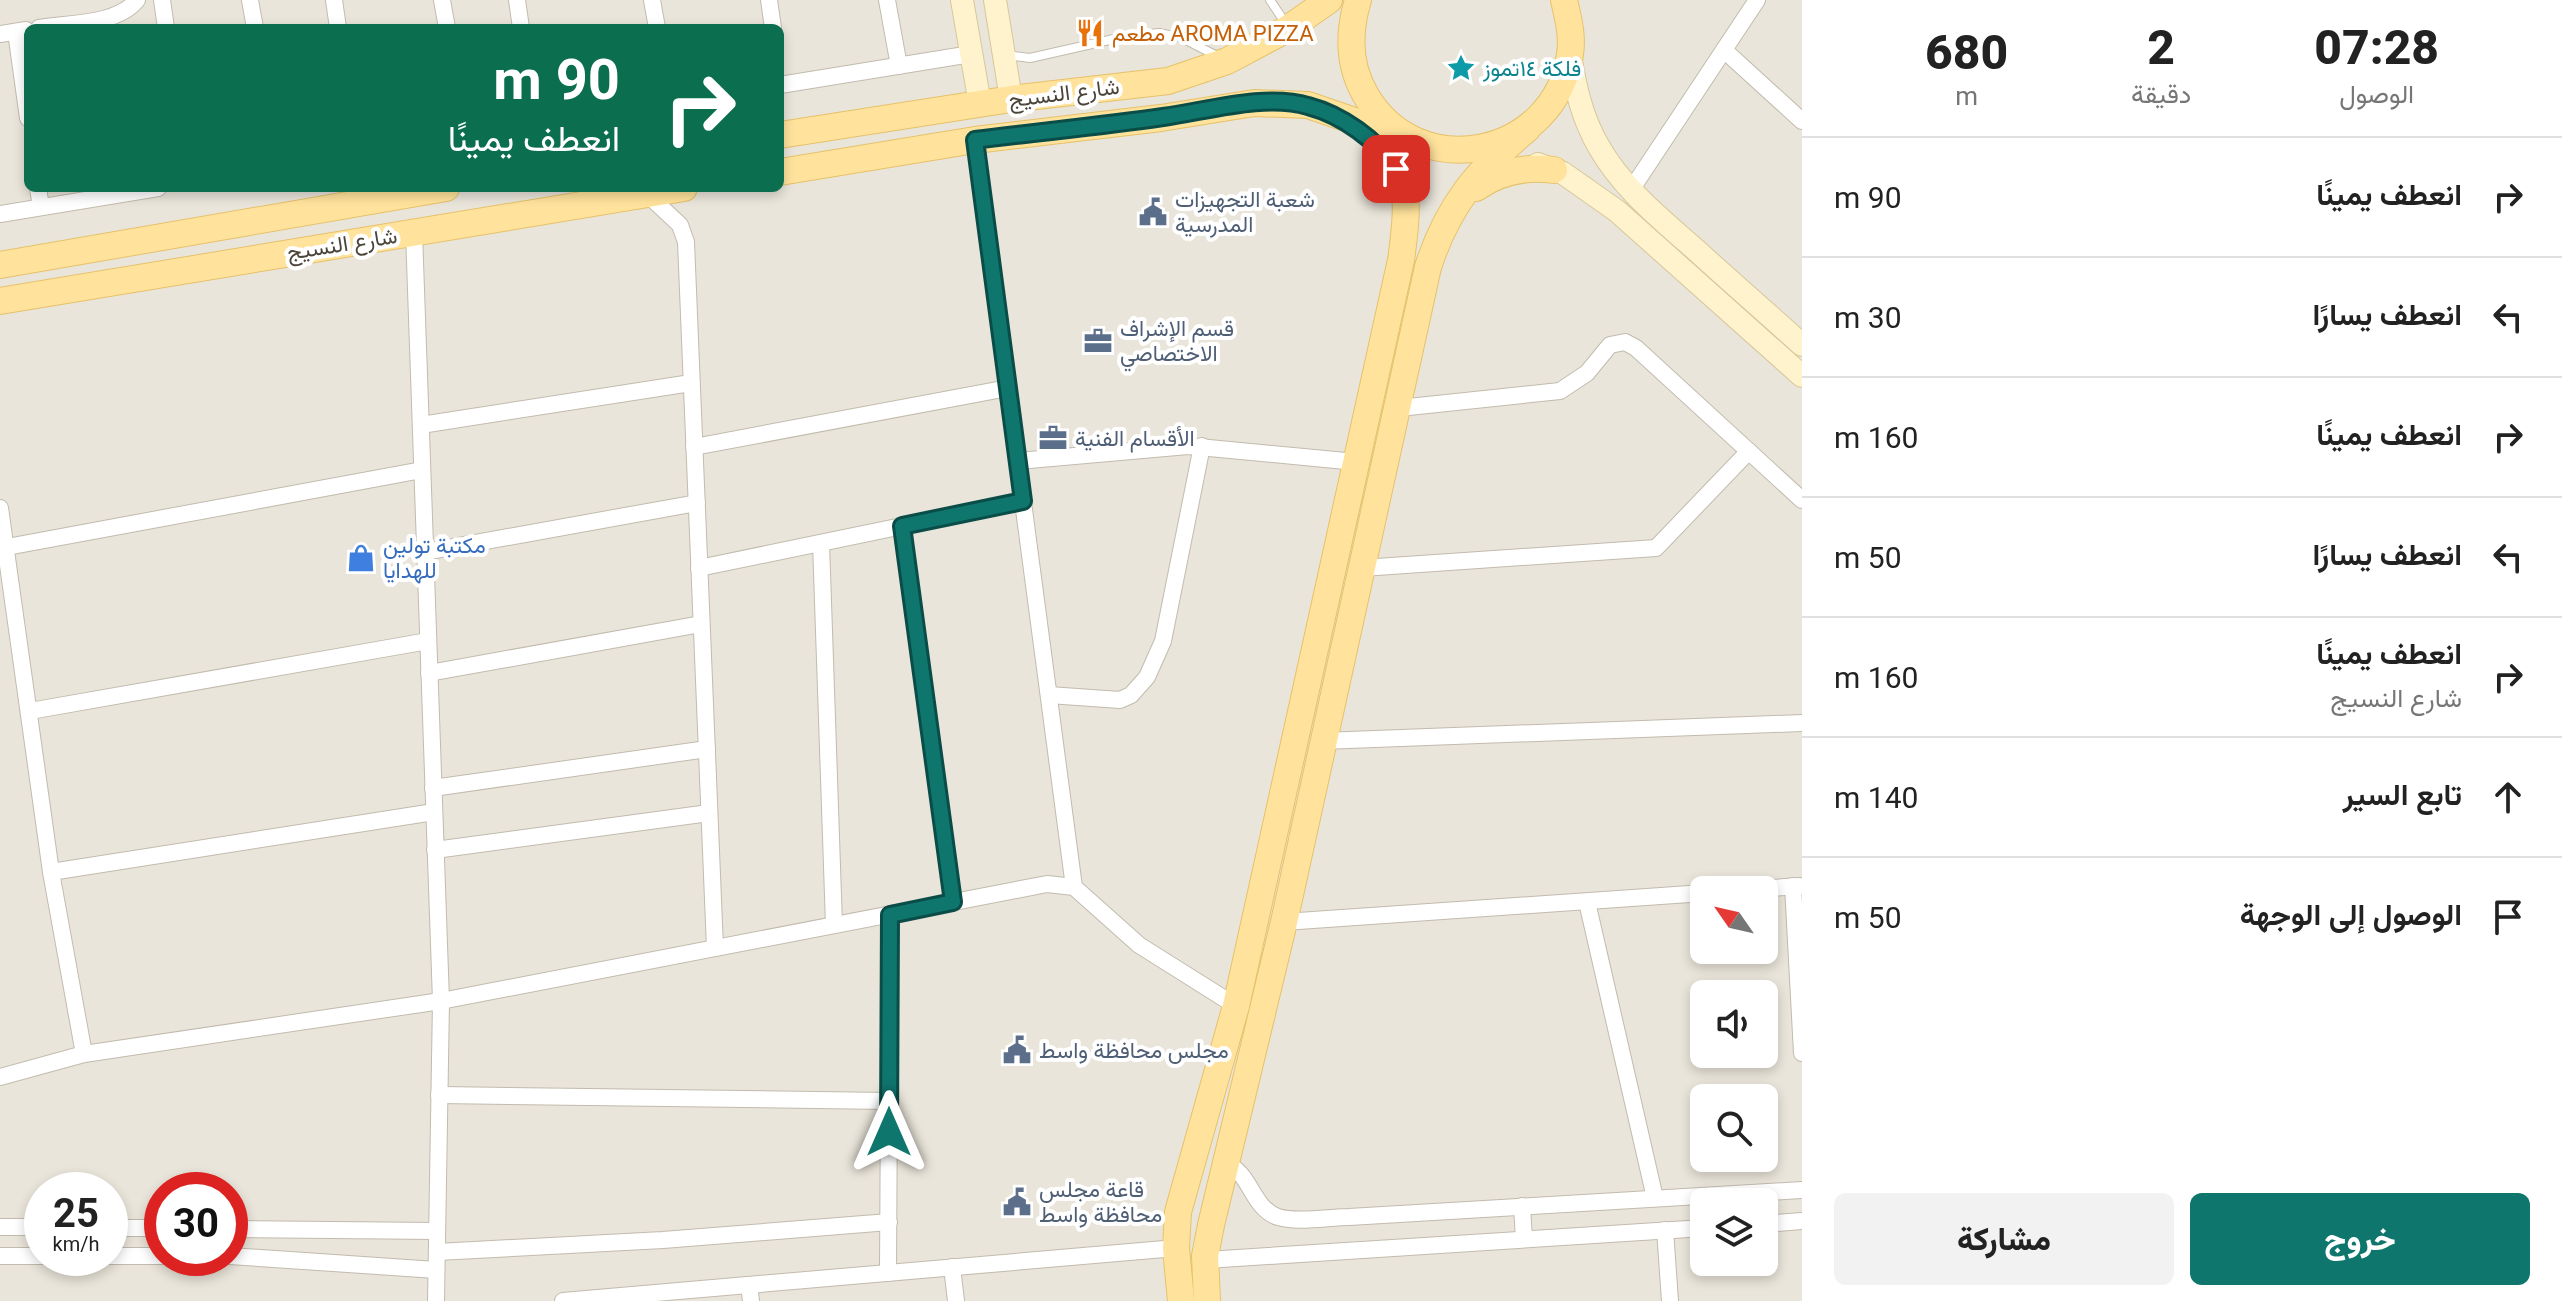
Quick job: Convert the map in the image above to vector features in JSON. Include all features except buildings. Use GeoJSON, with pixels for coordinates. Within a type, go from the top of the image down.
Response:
{"type":"FeatureCollection","features":[{"type":"Feature","properties":{"kind":"main road"},"geometry":{"type":"LineString","coordinates":[[1291,26],[1319,0]]}},
{"type":"Feature","properties":{"kind":"main road","name":"شارع النسيج"},"geometry":{"type":"LineString","coordinates":[[784,134],[1011,99],[1168,81],[1227,61],[1291,26],[1329,0]]}},
{"type":"Feature","properties":{"kind":"main road"},"geometry":{"type":"LineString","coordinates":[[1181,1301],[1176,1248],[1178,1212],[1236,1006],[1401,260],[1407,196],[1401,166],[1358,82],[1351,53],[1351,23],[1358,0]]}},
{"type":"Feature","properties":{"kind":"main road"},"geometry":{"type":"LineString","coordinates":[[1207,1301],[1206,1260],[1225,1164],[1284,922],[1428,267],[1446,219],[1472,180],[1548,108],[1563,82],[1570,53],[1570,27],[1564,0]]}},
{"type":"Feature","properties":{"kind":"main road","name":"شارع النسيج"},"geometry":{"type":"LineString","coordinates":[[784,171],[975,140],[1161,118],[1254,103],[1308,105],[1427,146]]}},
{"type":"Feature","properties":{"kind":"main road"},"geometry":{"type":"LineString","coordinates":[[1308,105],[1346,124],[1386,153],[1407,196]]}},
{"type":"Feature","properties":{"kind":"main road"},"geometry":{"type":"LineString","coordinates":[[1373,108],[1397,131],[1427,146],[1458,151],[1483,149],[1527,129]]}},
{"type":"Feature","properties":{"kind":"main road"},"geometry":{"type":"LineString","coordinates":[[1446,219],[1479,185],[1498,175],[1535,167],[1554,170]]}},
{"type":"Feature","properties":{"kind":"main road","name":"شارع النسيج"},"geometry":{"type":"LineString","coordinates":[[0,265],[423,192]]}},
{"type":"Feature","properties":{"kind":"main road","name":"شارع النسيج"},"geometry":{"type":"LineString","coordinates":[[0,301],[659,192]]}},
{"type":"Feature","properties":{"kind":"main road"},"geometry":{"type":"LineString","coordinates":[[1313,657],[1341,661]]}},
{"type":"Feature","properties":{"kind":"main road"},"geometry":{"type":"LineString","coordinates":[[1186,1179],[1219,1195]]}},
{"type":"Feature","properties":{"kind":"street"},"geometry":{"type":"LineString","coordinates":[[86,24],[121,13],[137,0]]}},
{"type":"Feature","properties":{"kind":"street"},"geometry":{"type":"LineString","coordinates":[[162,0],[165,24]]}},
{"type":"Feature","properties":{"kind":"street"},"geometry":{"type":"LineString","coordinates":[[250,0],[254,24]]}},
{"type":"Feature","properties":{"kind":"street"},"geometry":{"type":"LineString","coordinates":[[334,0],[337,24]]}},
{"type":"Feature","properties":{"kind":"street"},"geometry":{"type":"LineString","coordinates":[[442,0],[446,24]]}},
{"type":"Feature","properties":{"kind":"street"},"geometry":{"type":"LineString","coordinates":[[517,0],[520,24]]}},
{"type":"Feature","properties":{"kind":"street"},"geometry":{"type":"LineString","coordinates":[[652,0],[656,24]]}},
{"type":"Feature","properties":{"kind":"street"},"geometry":{"type":"LineString","coordinates":[[769,0],[772,24]]}},
{"type":"Feature","properties":{"kind":"street"},"geometry":{"type":"LineString","coordinates":[[887,0],[899,66]]}},
{"type":"Feature","properties":{"kind":"street"},"geometry":{"type":"LineString","coordinates":[[962,0],[980,104]]}},
{"type":"Feature","properties":{"kind":"street"},"geometry":{"type":"LineString","coordinates":[[995,0],[1011,99]]}},
{"type":"Feature","properties":{"kind":"street"},"geometry":{"type":"LineString","coordinates":[[1631,190],[1757,0]]}},
{"type":"Feature","properties":{"kind":"street"},"geometry":{"type":"LineString","coordinates":[[15,32],[24,92]]}},
{"type":"Feature","properties":{"kind":"street"},"geometry":{"type":"LineString","coordinates":[[1724,50],[1802,121]]}},
{"type":"Feature","properties":{"kind":"street"},"geometry":{"type":"LineString","coordinates":[[1570,53],[1585,119],[1600,149],[1631,190],[1802,345]]}},
{"type":"Feature","properties":{"kind":"street"},"geometry":{"type":"LineString","coordinates":[[784,81],[971,54]]}},
{"type":"Feature","properties":{"kind":"street"},"geometry":{"type":"LineString","coordinates":[[975,140],[1074,887]]}},
{"type":"Feature","properties":{"kind":"street"},"geometry":{"type":"LineString","coordinates":[[1458,151],[1531,162],[1581,184],[1617,211],[1802,376]]}},
{"type":"Feature","properties":{"kind":"street"},"geometry":{"type":"LineString","coordinates":[[39,192],[41,207]]}},
{"type":"Feature","properties":{"kind":"street"},"geometry":{"type":"LineString","coordinates":[[0,214],[110,192]]}},
{"type":"Feature","properties":{"kind":"street"},"geometry":{"type":"LineString","coordinates":[[647,194],[680,225],[686,242],[715,948]]}},
{"type":"Feature","properties":{"kind":"street"},"geometry":{"type":"LineString","coordinates":[[414,233],[441,1001],[436,1301]]}},
{"type":"Feature","properties":{"kind":"street"},"geometry":{"type":"LineString","coordinates":[[1399,408],[1560,391],[1587,373],[1610,345],[1625,342],[1636,348],[1802,500]]}},
{"type":"Feature","properties":{"kind":"street"},"geometry":{"type":"LineString","coordinates":[[421,425],[691,383]]}},
{"type":"Feature","properties":{"kind":"street"},"geometry":{"type":"LineString","coordinates":[[694,447],[1008,388]]}},
{"type":"Feature","properties":{"kind":"street"},"geometry":{"type":"LineString","coordinates":[[1018,461],[1202,446],[1356,462]]}},
{"type":"Feature","properties":{"kind":"street"},"geometry":{"type":"LineString","coordinates":[[1049,695],[1120,700],[1131,695],[1147,677],[1163,641],[1202,446]]}},
{"type":"Feature","properties":{"kind":"street"},"geometry":{"type":"LineString","coordinates":[[1362,568],[1656,548],[1749,451]]}},
{"type":"Feature","properties":{"kind":"street"},"geometry":{"type":"LineString","coordinates":[[7,547],[422,470]]}},
{"type":"Feature","properties":{"kind":"street"},"geometry":{"type":"LineString","coordinates":[[699,568],[1023,501]]}},
{"type":"Feature","properties":{"kind":"street"},"geometry":{"type":"LineString","coordinates":[[425,552],[697,503]]}},
{"type":"Feature","properties":{"kind":"street"},"geometry":{"type":"LineString","coordinates":[[0,508],[51,872],[84,1054]]}},
{"type":"Feature","properties":{"kind":"street"},"geometry":{"type":"LineString","coordinates":[[902,526],[953,902]]}},
{"type":"Feature","properties":{"kind":"street"},"geometry":{"type":"LineString","coordinates":[[821,543],[834,925]]}},
{"type":"Feature","properties":{"kind":"street"},"geometry":{"type":"LineString","coordinates":[[429,673],[701,624]]}},
{"type":"Feature","properties":{"kind":"street"},"geometry":{"type":"LineString","coordinates":[[30,711],[428,641]]}},
{"type":"Feature","properties":{"kind":"street"},"geometry":{"type":"LineString","coordinates":[[1322,741],[1802,723]]}},
{"type":"Feature","properties":{"kind":"street"},"geometry":{"type":"LineString","coordinates":[[433,788],[707,749]]}},
{"type":"Feature","properties":{"kind":"street"},"geometry":{"type":"LineString","coordinates":[[51,872],[434,812]]}},
{"type":"Feature","properties":{"kind":"street"},"geometry":{"type":"LineString","coordinates":[[435,850],[709,813]]}},
{"type":"Feature","properties":{"kind":"street"},"geometry":{"type":"LineString","coordinates":[[0,1077],[84,1054],[441,1001],[1047,884],[1074,887],[1139,945],[1236,1006]]}},
{"type":"Feature","properties":{"kind":"street"},"geometry":{"type":"LineString","coordinates":[[1797,886],[1802,1053]]}},
{"type":"Feature","properties":{"kind":"street"},"geometry":{"type":"LineString","coordinates":[[1284,922],[1690,894]]}},
{"type":"Feature","properties":{"kind":"street"},"geometry":{"type":"LineString","coordinates":[[1587,902],[1655,1198]]}},
{"type":"Feature","properties":{"kind":"street"},"geometry":{"type":"LineString","coordinates":[[888,1273],[890,915]]}},
{"type":"Feature","properties":{"kind":"street"},"geometry":{"type":"LineString","coordinates":[[439,1095],[889,1101]]}},
{"type":"Feature","properties":{"kind":"street"},"geometry":{"type":"LineString","coordinates":[[1225,1164],[1241,1174],[1259,1204],[1268,1212],[1285,1218],[1349,1217],[1802,1190]]}},
{"type":"Feature","properties":{"kind":"street"},"geometry":{"type":"LineString","coordinates":[[1522,1206],[1524,1239]]}},
{"type":"Feature","properties":{"kind":"street"},"geometry":{"type":"LineString","coordinates":[[1778,1223],[1802,1221]]}},
{"type":"Feature","properties":{"kind":"street"},"geometry":{"type":"LineString","coordinates":[[437,1252],[678,1239],[889,1222]]}},
{"type":"Feature","properties":{"kind":"street"},"geometry":{"type":"LineString","coordinates":[[0,1227],[24,1227]]}},
{"type":"Feature","properties":{"kind":"street"},"geometry":{"type":"LineString","coordinates":[[248,1229],[437,1231]]}},
{"type":"Feature","properties":{"kind":"street"},"geometry":{"type":"LineString","coordinates":[[1206,1260],[1690,1229]]}},
{"type":"Feature","properties":{"kind":"street"},"geometry":{"type":"LineString","coordinates":[[1665,1230],[1670,1301]]}},
{"type":"Feature","properties":{"kind":"street"},"geometry":{"type":"LineString","coordinates":[[563,1301],[750,1293],[888,1273],[1176,1248]]}},
{"type":"Feature","properties":{"kind":"street"},"geometry":{"type":"LineString","coordinates":[[0,1256],[24,1256]]}},
{"type":"Feature","properties":{"kind":"street"},"geometry":{"type":"LineString","coordinates":[[248,1257],[436,1270]]}},
{"type":"Feature","properties":{"kind":"street"},"geometry":{"type":"LineString","coordinates":[[952,1267],[956,1301]]}},
{"type":"Feature","properties":{"kind":"lane"},"geometry":{"type":"LineString","coordinates":[[1270,0],[1291,26]]}},
{"type":"Feature","properties":{"kind":"lane"},"geometry":{"type":"LineString","coordinates":[[1004,55],[1030,58],[1127,36],[1159,33],[1182,38],[1227,61]]}},
{"type":"Feature","properties":{"kind":"shaded area"},"geometry":{"type":"Polygon","coordinates":[[[0,0],[1802,0],[1802,1301],[0,1301],[0,0]]]}},
{"type":"Feature","properties":{"kind":"place","name":"مطعم AROMA PIZZA"},"geometry":{"type":"Point","coordinates":[1090,33]}},
{"type":"Feature","properties":{"kind":"place","name":"فلكة ١٤تموز"},"geometry":{"type":"Point","coordinates":[1461,68]}},
{"type":"Feature","properties":{"kind":"place","name":"شعبة التجهيزات المدرسية"},"geometry":{"type":"Point","coordinates":[1153,212]}},
{"type":"Feature","properties":{"kind":"place","name":"قسم الإشراف الاختصاصي"},"geometry":{"type":"Point","coordinates":[1098,341]}},
{"type":"Feature","properties":{"kind":"place","name":"الأقسام الفنية"},"geometry":{"type":"Point","coordinates":[1053,438]}},
{"type":"Feature","properties":{"kind":"place","name":"مكتبة تولين للهدايا"},"geometry":{"type":"Point","coordinates":[361,558]}},
{"type":"Feature","properties":{"kind":"place","name":"مجلس محافظة واسط"},"geometry":{"type":"Point","coordinates":[1017,1050]}},
{"type":"Feature","properties":{"kind":"place","name":"قاعة مجلس محافظة واسط"},"geometry":{"type":"Point","coordinates":[1017,1202]}},
{"type":"Feature","properties":{"kind":"route"},"geometry":{"type":"LineString","coordinates":[[889,1132],[890,915],[953,902],[902,526],[1023,501],[975,140],[1161,118],[1254,103],[1286,103],[1308,105],[1346,124],[1386,153],[1396,169]]}}]}
